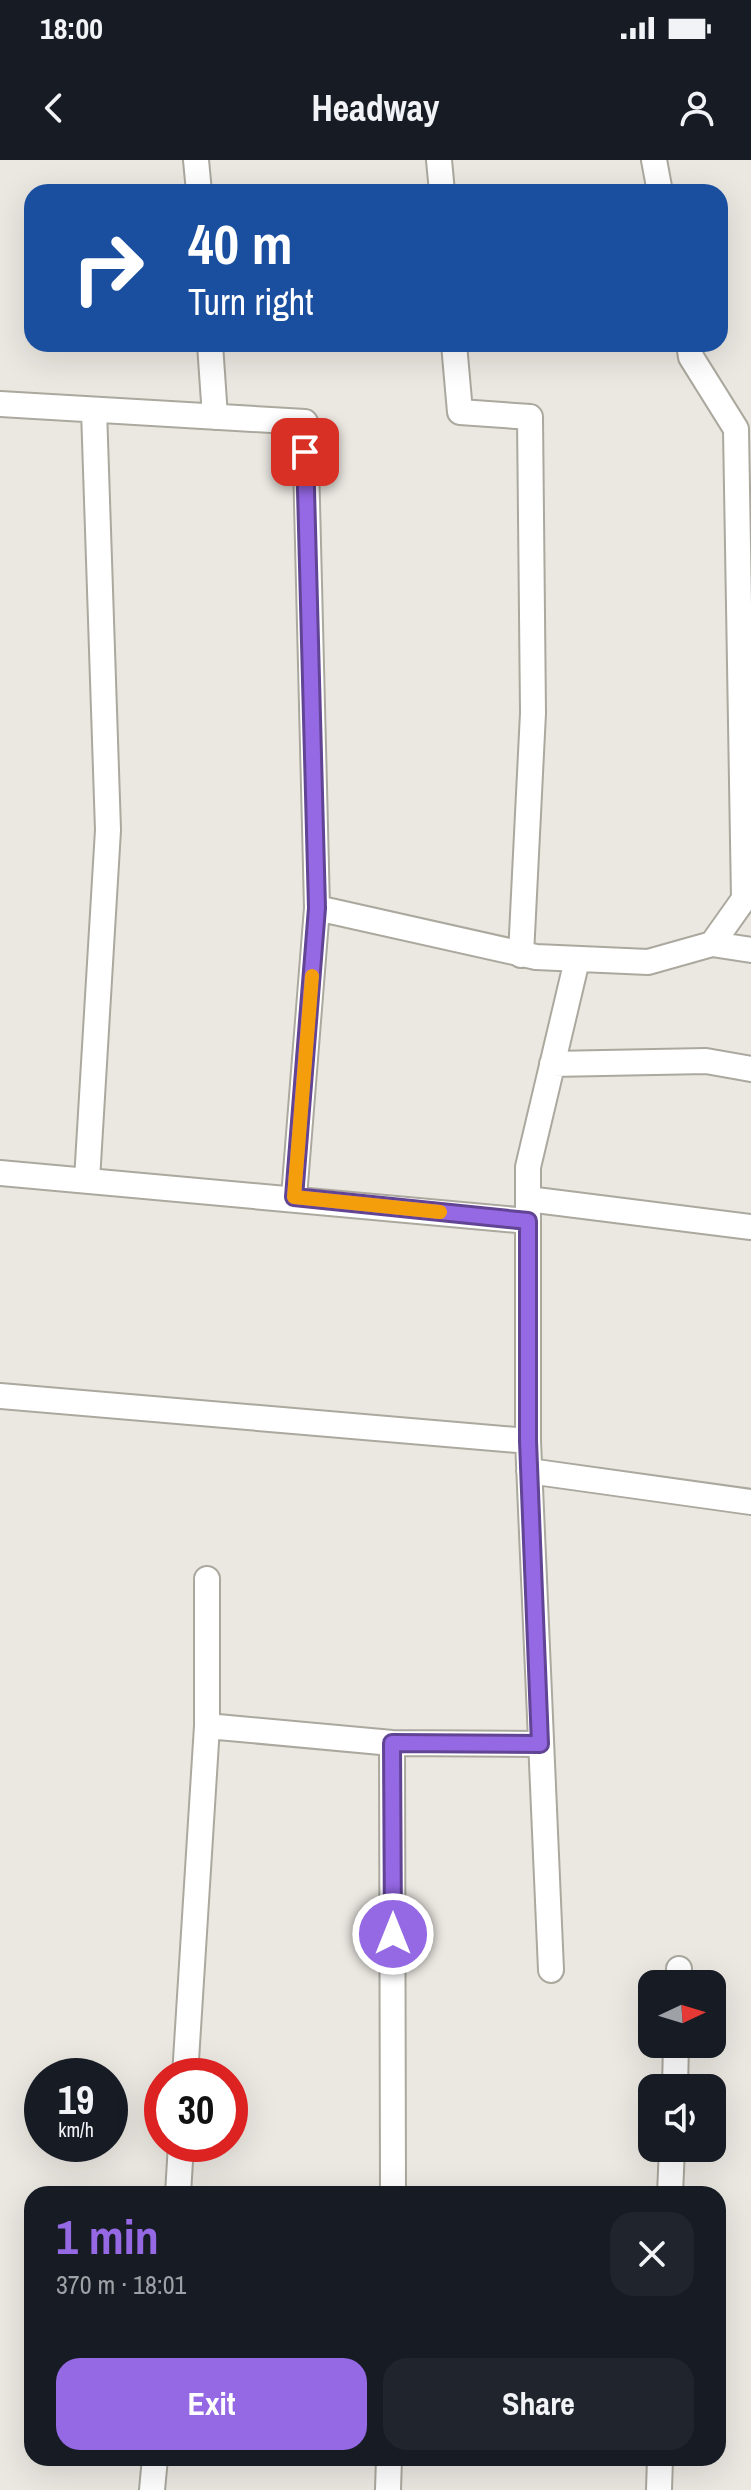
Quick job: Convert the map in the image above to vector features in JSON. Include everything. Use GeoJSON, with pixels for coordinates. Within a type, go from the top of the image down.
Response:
{"type":"FeatureCollection","features":[{"type":"Feature","properties":{"kind":"street"},"geometry":{"type":"LineString","coordinates":[[196,160],[198,184]]}},
{"type":"Feature","properties":{"kind":"street"},"geometry":{"type":"LineString","coordinates":[[439,160],[441,184]]}},
{"type":"Feature","properties":{"kind":"street"},"geometry":{"type":"LineString","coordinates":[[654,160],[658,184]]}},
{"type":"Feature","properties":{"kind":"street"},"geometry":{"type":"LineString","coordinates":[[211,352],[215,417]]}},
{"type":"Feature","properties":{"kind":"street"},"geometry":{"type":"LineString","coordinates":[[455,352],[460,412],[530,417],[533,713],[521,955]]}},
{"type":"Feature","properties":{"kind":"street"},"geometry":{"type":"LineString","coordinates":[[690,352],[736,429],[748,894],[712,944]]}},
{"type":"Feature","properties":{"kind":"street"},"geometry":{"type":"LineString","coordinates":[[0,404],[305,422],[317,908],[294,1197]]}},
{"type":"Feature","properties":{"kind":"street"},"geometry":{"type":"LineString","coordinates":[[87,1180],[108,830],[94,410]]}},
{"type":"Feature","properties":{"kind":"street"},"geometry":{"type":"LineString","coordinates":[[317,908],[521,955],[648,962],[712,944],[751,950]]}},
{"type":"Feature","properties":{"kind":"street"},"geometry":{"type":"LineString","coordinates":[[551,1970],[528,1441],[528,1167],[577,960]]}},
{"type":"Feature","properties":{"kind":"street"},"geometry":{"type":"LineString","coordinates":[[552,1064],[706,1061],[751,1069]]}},
{"type":"Feature","properties":{"kind":"street"},"geometry":{"type":"LineString","coordinates":[[0,1173],[294,1197],[751,1227]]}},
{"type":"Feature","properties":{"kind":"street"},"geometry":{"type":"LineString","coordinates":[[0,1396],[528,1441]]}},
{"type":"Feature","properties":{"kind":"street"},"geometry":{"type":"LineString","coordinates":[[529,1471],[751,1502]]}},
{"type":"Feature","properties":{"kind":"street"},"geometry":{"type":"LineString","coordinates":[[186,2058],[207,1726],[207,1579]]}},
{"type":"Feature","properties":{"kind":"street"},"geometry":{"type":"LineString","coordinates":[[207,1726],[392,1743],[540,1744]]}},
{"type":"Feature","properties":{"kind":"street"},"geometry":{"type":"LineString","coordinates":[[392,1743],[393,2186]]}},
{"type":"Feature","properties":{"kind":"street"},"geometry":{"type":"LineString","coordinates":[[178,2186],[180,2162]]}},
{"type":"Feature","properties":{"kind":"street"},"geometry":{"type":"LineString","coordinates":[[670,2186],[671,2162]]}},
{"type":"Feature","properties":{"kind":"street"},"geometry":{"type":"LineString","coordinates":[[152,2490],[154,2466]]}},
{"type":"Feature","properties":{"kind":"street"},"geometry":{"type":"LineString","coordinates":[[388,2490],[389,2466]]}},
{"type":"Feature","properties":{"kind":"street"},"geometry":{"type":"LineString","coordinates":[[659,2490],[660,2466]]}},
{"type":"Feature","properties":{"kind":"slow traffic"},"geometry":{"type":"LineString","coordinates":[[312,976],[294,1197],[440,1212]]}},
{"type":"Feature","properties":{"kind":"route"},"geometry":{"type":"LineString","coordinates":[[305,452],[317,908],[294,1197],[528,1221],[528,1441],[540,1744],[392,1743],[393,1934]]}}]}
